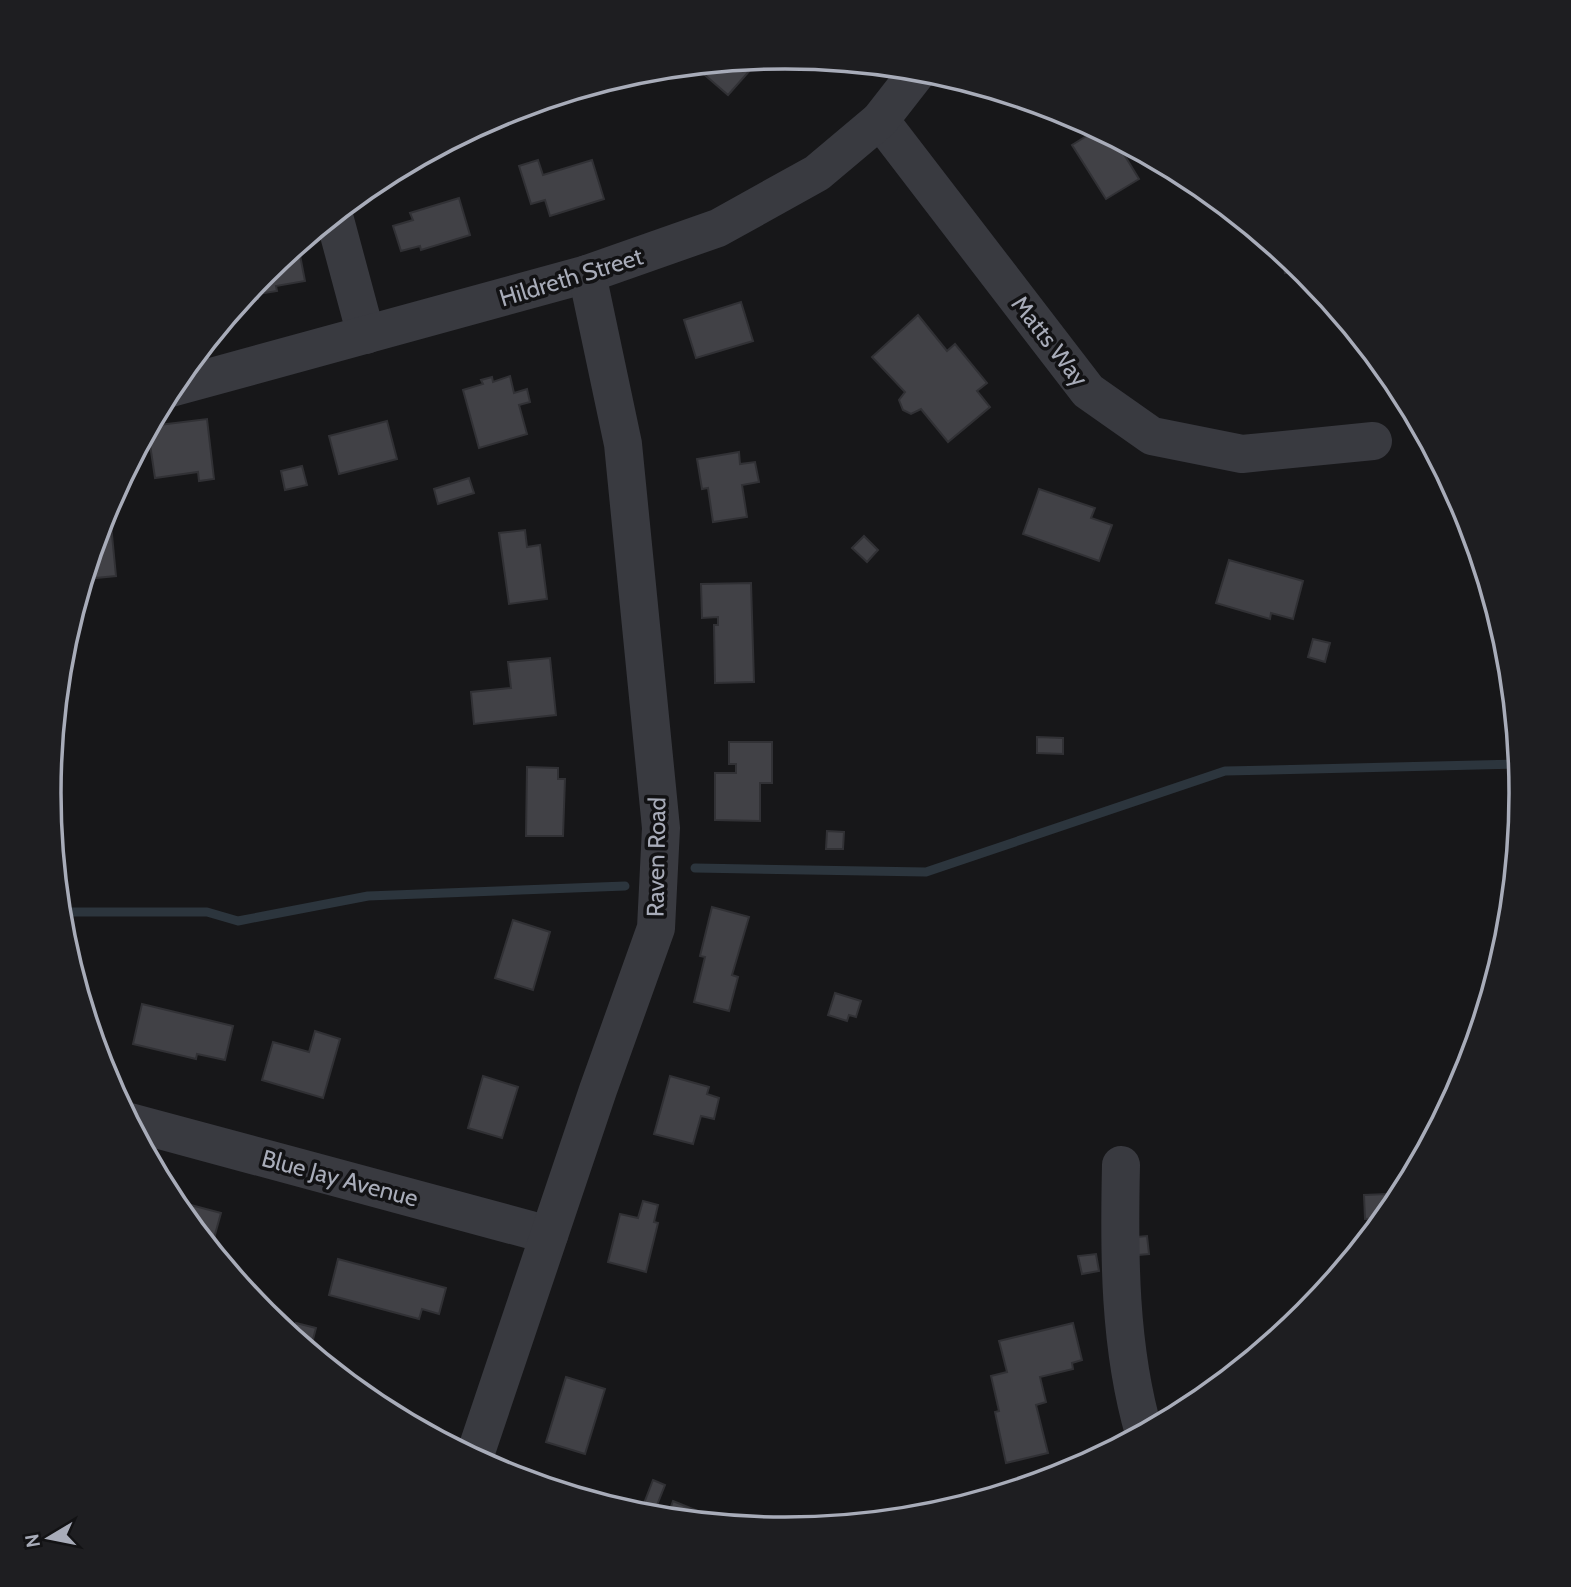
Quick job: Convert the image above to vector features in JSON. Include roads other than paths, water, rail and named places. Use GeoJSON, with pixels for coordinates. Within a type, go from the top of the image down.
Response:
{"type":"FeatureCollection","features":[{"type":"Feature","properties":{"kind":"street","name":"Hildreth Street"},"geometry":{"type":"LineString","coordinates":[[189,383],[587,274],[718,228],[817,173],[880,120],[911,80]]}},
{"type":"Feature","properties":{"kind":"street","name":"Matts Way"},"geometry":{"type":"LineString","coordinates":[[880,120],[1088,391],[1152,436],[1242,454],[1373,441]]}},
{"type":"Feature","properties":{"kind":"street"},"geometry":{"type":"LineString","coordinates":[[337,226],[366,335]]}},
{"type":"Feature","properties":{"kind":"street","name":"Raven Road"},"geometry":{"type":"LineString","coordinates":[[477,1449],[656,928],[661,828],[623,444],[587,274]]}},
{"type":"Feature","properties":{"kind":"street","name":"Blue Jay Avenue"},"geometry":{"type":"LineString","coordinates":[[142,1125],[549,1235]]}},
{"type":"Feature","properties":{"kind":"street"},"geometry":{"type":"LineString","coordinates":[[1122,1165],[1120,1221],[1124,1317],[1132,1381],[1142,1424]]}},
{"type":"Feature","properties":{"kind":"waterway"},"geometry":{"type":"LineString","coordinates":[[695,868],[926,872],[1225,771],[1509,764]]}},
{"type":"Feature","properties":{"kind":"waterway"},"geometry":{"type":"LineString","coordinates":[[71,912],[207,912],[238,921],[368,896],[625,886]]}}]}
